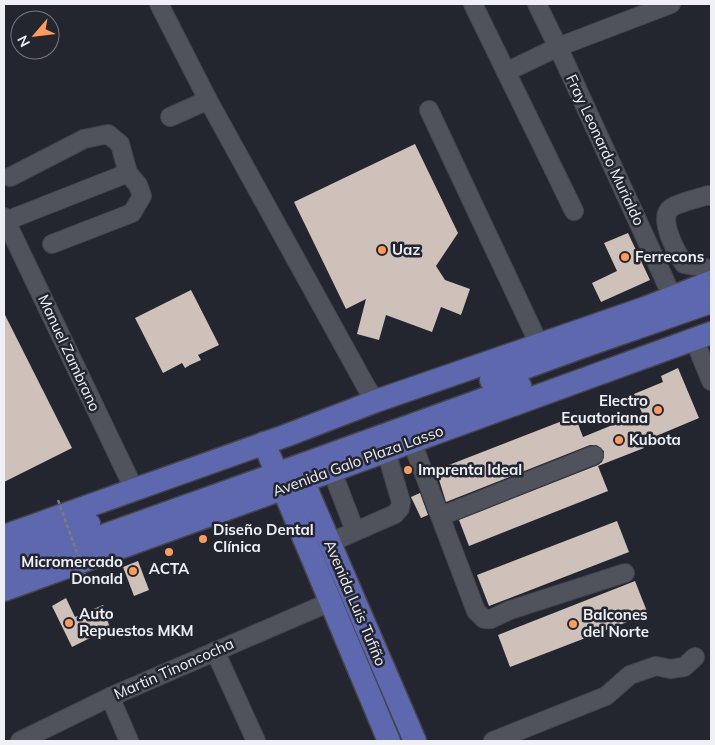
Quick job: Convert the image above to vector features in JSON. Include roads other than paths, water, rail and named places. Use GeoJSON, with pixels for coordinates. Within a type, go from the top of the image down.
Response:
{"type":"FeatureCollection","features":[{"type":"Feature","properties":{"kind":"main road","name":"Avenida Galo Plaza Lasso"},"geometry":{"type":"LineString","coordinates":[[4,590],[284,463],[376,401],[644,308],[711,282]]}},
{"type":"Feature","properties":{"kind":"main road","name":"Avenida Galo Plaza Lasso"},"geometry":{"type":"LineString","coordinates":[[4,571],[582,346],[711,302]]}},
{"type":"Feature","properties":{"kind":"main road","name":"Avenida Galo Plaza Lasso"},"geometry":{"type":"LineString","coordinates":[[4,554],[284,463],[711,316]]}},
{"type":"Feature","properties":{"kind":"main road","name":"Avenida Galo Plaza Lasso"},"geometry":{"type":"LineString","coordinates":[[4,536],[134,489],[284,463],[332,471],[702,336]]}},
{"type":"Feature","properties":{"kind":"main road","name":"Avenida Luis Tufiño"},"geometry":{"type":"LineString","coordinates":[[284,463],[329,543],[415,741]]}},
{"type":"Feature","properties":{"kind":"main road","name":"Avenida Luis Tufiño"},"geometry":{"type":"LineString","coordinates":[[284,463],[330,602],[389,741]]}},
{"type":"Feature","properties":{"kind":"street"},"geometry":{"type":"LineString","coordinates":[[159,4],[208,100],[368,390],[376,401]]}},
{"type":"Feature","properties":{"kind":"street"},"geometry":{"type":"LineString","coordinates":[[473,4],[574,211]]}},
{"type":"Feature","properties":{"kind":"street","name":"Fray Leonardo Murialdo"},"geometry":{"type":"LineString","coordinates":[[537,4],[672,296]]}},
{"type":"Feature","properties":{"kind":"street"},"geometry":{"type":"LineString","coordinates":[[506,72],[558,47],[651,8],[671,4]]}},
{"type":"Feature","properties":{"kind":"street"},"geometry":{"type":"LineString","coordinates":[[170,117],[208,100]]}},
{"type":"Feature","properties":{"kind":"street"},"geometry":{"type":"LineString","coordinates":[[429,110],[539,344]]}},
{"type":"Feature","properties":{"kind":"street"},"geometry":{"type":"LineString","coordinates":[[10,177],[84,139],[108,134],[120,144],[128,173],[138,185],[142,196],[132,213],[52,244]]}},
{"type":"Feature","properties":{"kind":"street"},"geometry":{"type":"LineString","coordinates":[[5,219],[128,173]]}},
{"type":"Feature","properties":{"kind":"street"},"geometry":{"type":"LineString","coordinates":[[711,196],[708,195],[671,208],[666,214],[665,223],[678,255],[684,264],[711,269]]}},
{"type":"Feature","properties":{"kind":"street","name":"Manuel Zambrano"},"geometry":{"type":"LineString","coordinates":[[5,219],[134,489]]}},
{"type":"Feature","properties":{"kind":"street"},"geometry":{"type":"LineString","coordinates":[[702,336],[711,381]]}},
{"type":"Feature","properties":{"kind":"street"},"geometry":{"type":"LineString","coordinates":[[412,442],[476,611],[484,619],[491,619],[510,610],[626,573]]}},
{"type":"Feature","properties":{"kind":"street"},"geometry":{"type":"LineString","coordinates":[[329,543],[395,514],[400,508],[401,502],[386,451]]}},
{"type":"Feature","properties":{"kind":"street"},"geometry":{"type":"LineString","coordinates":[[441,516],[594,455]]}},
{"type":"Feature","properties":{"kind":"street"},"geometry":{"type":"LineString","coordinates":[[332,471],[355,531]]}},
{"type":"Feature","properties":{"kind":"street","name":"Martin Tinoncocha"},"geometry":{"type":"LineString","coordinates":[[20,741],[110,697],[330,602]]}},
{"type":"Feature","properties":{"kind":"street"},"geometry":{"type":"LineString","coordinates":[[215,651],[256,741]]}},
{"type":"Feature","properties":{"kind":"street"},"geometry":{"type":"LineString","coordinates":[[493,741],[606,696],[630,675],[656,666],[670,669],[684,667],[695,657]]}},
{"type":"Feature","properties":{"kind":"street"},"geometry":{"type":"LineString","coordinates":[[110,697],[129,741]]}},
{"type":"Feature","properties":{"kind":"place","name":"Uaz"},"geometry":{"type":"Point","coordinates":[382,250]}},
{"type":"Feature","properties":{"kind":"place","name":"Ferrecons"},"geometry":{"type":"Point","coordinates":[625,257]}},
{"type":"Feature","properties":{"kind":"place","name":"Electro Ecuatoriana"},"geometry":{"type":"Point","coordinates":[658,410]}},
{"type":"Feature","properties":{"kind":"place","name":"Kubota"},"geometry":{"type":"Point","coordinates":[619,440]}},
{"type":"Feature","properties":{"kind":"place","name":"Imprenta Ideal"},"geometry":{"type":"Point","coordinates":[408,470]}},
{"type":"Feature","properties":{"kind":"place","name":"Diseño Dental Clínica"},"geometry":{"type":"Point","coordinates":[203,539]}},
{"type":"Feature","properties":{"kind":"place","name":"ACTA"},"geometry":{"type":"Point","coordinates":[169,552]}},
{"type":"Feature","properties":{"kind":"place","name":"Micromercado Donald"},"geometry":{"type":"Point","coordinates":[133,571]}},
{"type":"Feature","properties":{"kind":"place","name":"Auto Repuestos MKM"},"geometry":{"type":"Point","coordinates":[69,623]}},
{"type":"Feature","properties":{"kind":"place","name":"Balcones del Norte"},"geometry":{"type":"Point","coordinates":[573,624]}}]}
